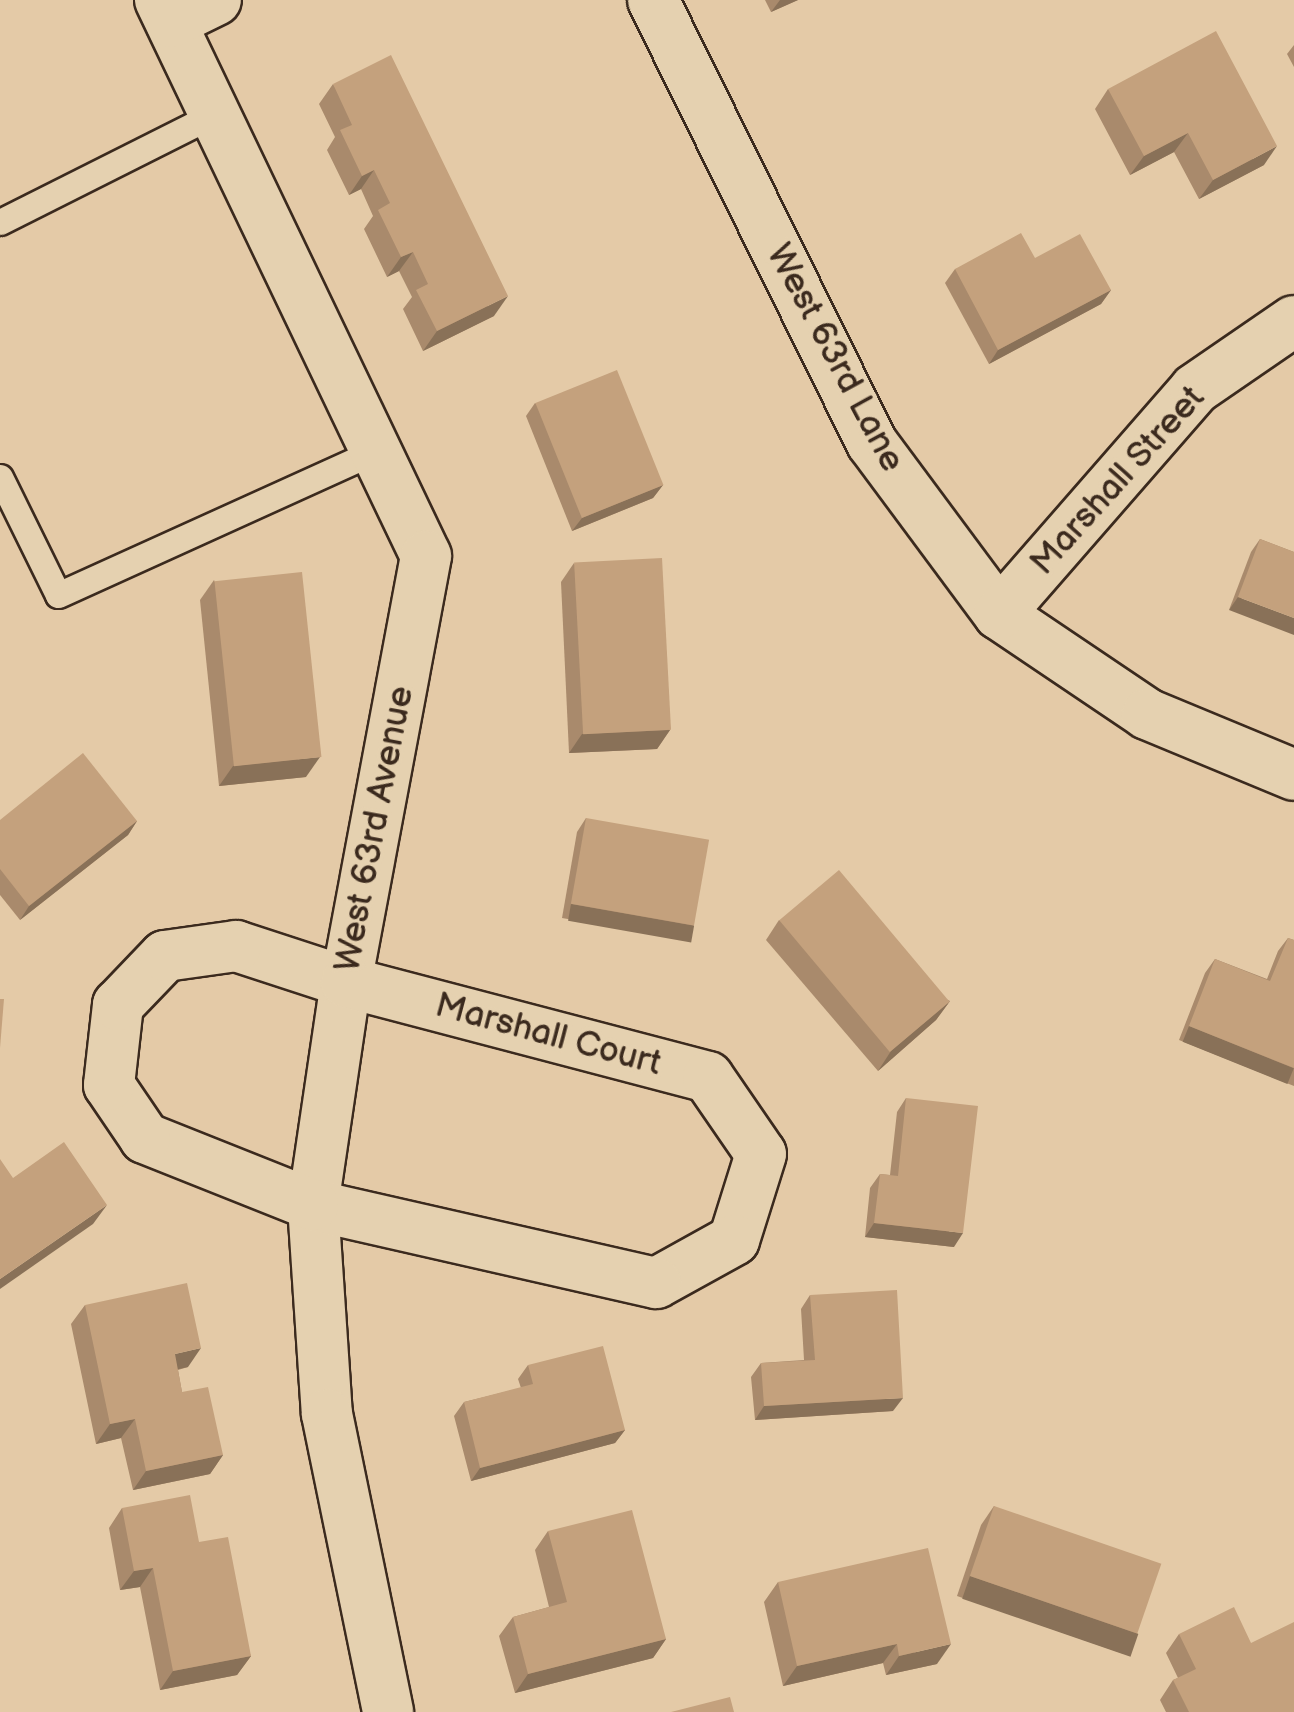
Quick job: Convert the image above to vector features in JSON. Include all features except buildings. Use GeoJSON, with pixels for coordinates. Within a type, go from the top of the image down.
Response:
{"type":"FeatureCollection","features":[{"type":"Feature","properties":{"kind":"street"},"geometry":{"type":"LineString","coordinates":[[165,11],[216,0]]}},
{"type":"Feature","properties":{"kind":"street","name":"West 63rd Lane"},"geometry":{"type":"LineString","coordinates":[[654,0],[872,443],[999,614],[1147,714],[1294,775]]}},
{"type":"Feature","properties":{"kind":"street","name":"West 63rd Avenue"},"geometry":{"type":"LineString","coordinates":[[165,11],[426,556],[346,982],[314,1205],[327,1414],[388,1712]]}},
{"type":"Feature","properties":{"kind":"street","name":"Marshall Street"},"geometry":{"type":"LineString","coordinates":[[999,614],[1195,389],[1294,321]]}},
{"type":"Feature","properties":{"kind":"street","name":"Marshall Court"},"geometry":{"type":"LineString","coordinates":[[236,946],[346,982],[708,1077],[761,1154],[734,1240],[656,1283],[314,1205],[145,1138],[109,1085],[118,1005],[165,956],[236,946]]}},
{"type":"Feature","properties":{"kind":"lane"},"geometry":{"type":"LineString","coordinates":[[0,222],[214,114]]}},
{"type":"Feature","properties":{"kind":"lane"},"geometry":{"type":"LineString","coordinates":[[0,476],[58,595],[376,451]]}}]}
